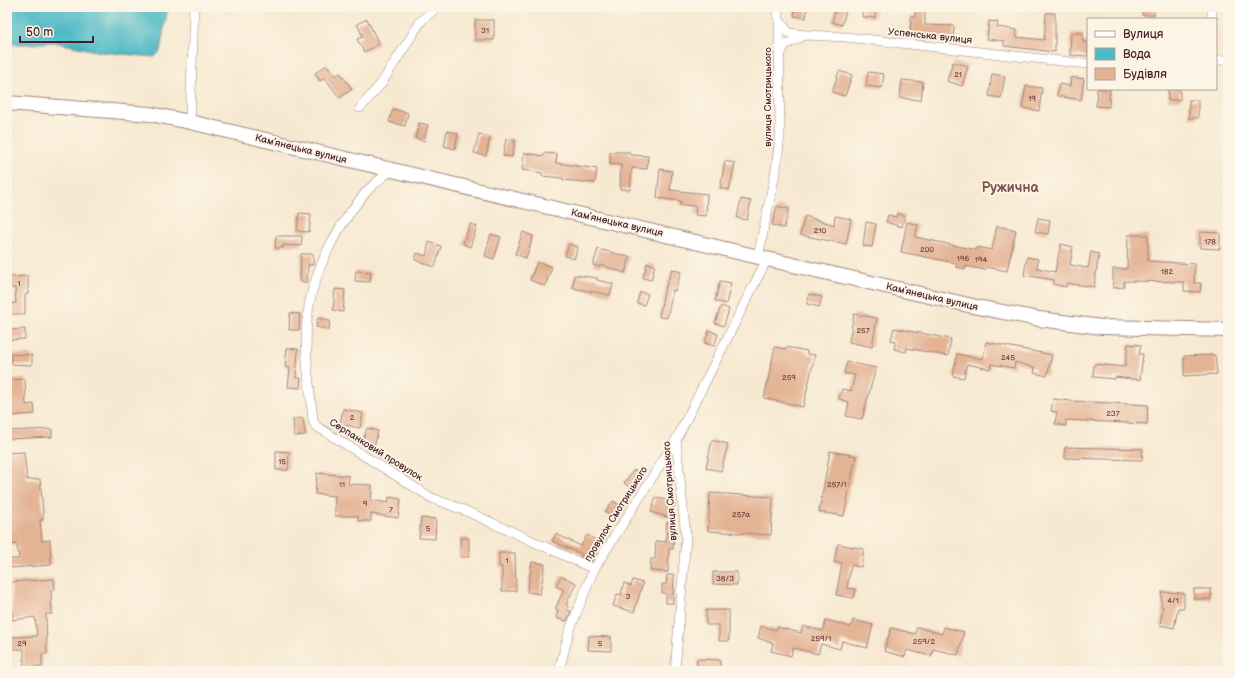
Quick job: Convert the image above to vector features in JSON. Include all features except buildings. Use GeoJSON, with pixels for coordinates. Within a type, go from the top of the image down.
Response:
{"type":"FeatureCollection","features":[{"type":"Feature","properties":{"kind":"main road","name":"Камʼянецька вулиця"},"geometry":{"type":"LineString","coordinates":[[7,103],[150,114],[190,122],[762,258],[977,307],[1039,319],[1102,327],[1228,330]]}},
{"type":"Feature","properties":{"kind":"street"},"geometry":{"type":"LineString","coordinates":[[190,122],[194,7]]}},
{"type":"Feature","properties":{"kind":"street"},"geometry":{"type":"LineString","coordinates":[[360,108],[381,84],[421,21],[437,7]]}},
{"type":"Feature","properties":{"kind":"street","name":"вулиця Смотрицького"},"geometry":{"type":"LineString","coordinates":[[675,671],[686,537],[676,440],[762,258],[780,136],[779,20],[776,7]]}},
{"type":"Feature","properties":{"kind":"street"},"geometry":{"type":"LineString","coordinates":[[1212,7],[1212,18]]}},
{"type":"Feature","properties":{"kind":"street"},"geometry":{"type":"LineString","coordinates":[[779,20],[789,33],[805,35]]}},
{"type":"Feature","properties":{"kind":"street","name":"Успенська вулиця"},"geometry":{"type":"LineString","coordinates":[[779,58],[785,45],[805,35],[846,37],[1087,64]]}},
{"type":"Feature","properties":{"kind":"street"},"geometry":{"type":"LineString","coordinates":[[1217,60],[1228,60]]}},
{"type":"Feature","properties":{"kind":"street","name":"Серпанковий провулок"},"geometry":{"type":"LineString","coordinates":[[390,170],[362,196],[340,229],[315,279],[307,320],[307,359],[313,420],[316,426],[432,498],[466,511],[594,569]]}},
{"type":"Feature","properties":{"kind":"street","name":"провулок Смотрицького"},"geometry":{"type":"LineString","coordinates":[[558,671],[569,632],[594,569],[676,440]]}},
{"type":"Feature","properties":{"kind":"water"},"geometry":{"type":"Polygon","coordinates":[[[7,7],[168,7],[160,51],[155,57],[101,52],[54,42],[7,44],[7,7]]]}},
{"type":"Feature","properties":{"kind":"district","name":"Ружична"},"geometry":{"type":"Point","coordinates":[1010,187]}}]}
